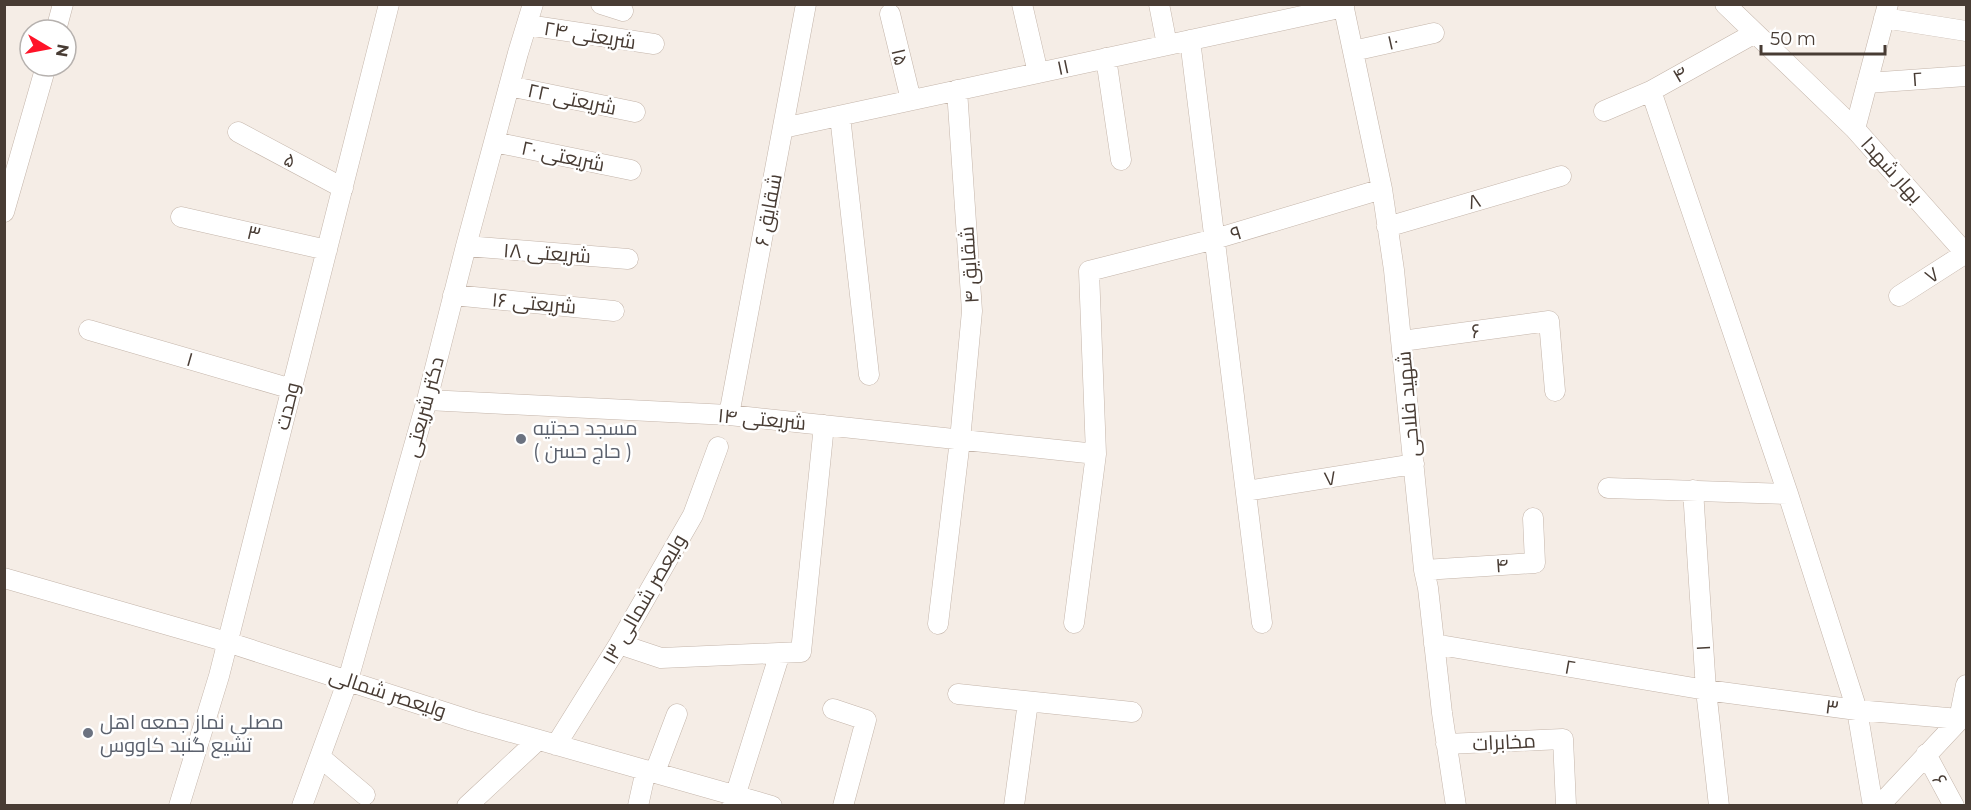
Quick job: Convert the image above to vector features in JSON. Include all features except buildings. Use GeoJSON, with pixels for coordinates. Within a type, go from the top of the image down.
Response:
{"type":"FeatureCollection","features":[{"type":"Feature","properties":{"kind":"street","name":"وحدت"},"geometry":{"type":"LineString","coordinates":[[179,806],[219,676],[389,4]]}},
{"type":"Feature","properties":{"kind":"street","name":"دکتر شریعتی"},"geometry":{"type":"LineString","coordinates":[[302,806],[348,680],[428,400],[453,295],[533,4]]}},
{"type":"Feature","properties":{"kind":"street"},"geometry":{"type":"LineString","coordinates":[[601,4],[623,11]]}},
{"type":"Feature","properties":{"kind":"street","name":"شقایق ۶"},"geometry":{"type":"LineString","coordinates":[[729,416],[806,4]]}},
{"type":"Feature","properties":{"kind":"street"},"geometry":{"type":"LineString","coordinates":[[1022,4],[1038,73]]}},
{"type":"Feature","properties":{"kind":"street"},"geometry":{"type":"LineString","coordinates":[[1159,4],[1167,45]]}},
{"type":"Feature","properties":{"kind":"street"},"geometry":{"type":"LineString","coordinates":[[1725,4],[1855,129]]}},
{"type":"Feature","properties":{"kind":"street","name":"۱۱"},"geometry":{"type":"LineString","coordinates":[[783,128],[1343,6]]}},
{"type":"Feature","properties":{"kind":"street","name":"شهید فلاحی"},"geometry":{"type":"LineString","coordinates":[[1343,6],[1388,226],[1402,340],[1424,570],[1456,806]]}},
{"type":"Feature","properties":{"kind":"street"},"geometry":{"type":"LineString","coordinates":[[1886,11],[1966,31]]}},
{"type":"Feature","properties":{"kind":"street","name":"بهار شهدا"},"geometry":{"type":"LineString","coordinates":[[1886,11],[1855,129],[1948,231],[1966,254]]}},
{"type":"Feature","properties":{"kind":"street","name":"۱۵"},"geometry":{"type":"LineString","coordinates":[[890,14],[910,100]]}},
{"type":"Feature","properties":{"kind":"street","name":"شریعتی ۲۴"},"geometry":{"type":"LineString","coordinates":[[527,25],[654,44]]}},
{"type":"Feature","properties":{"kind":"street","name":"۱۰"},"geometry":{"type":"LineString","coordinates":[[1353,51],[1434,33]]}},
{"type":"Feature","properties":{"kind":"street","name":"۴"},"geometry":{"type":"LineString","coordinates":[[1604,111],[1651,92],[1755,33]]}},
{"type":"Feature","properties":{"kind":"street"},"geometry":{"type":"LineString","coordinates":[[1190,40],[1262,623]]}},
{"type":"Feature","properties":{"kind":"street"},"geometry":{"type":"LineString","coordinates":[[1106,58],[1121,160]]}},
{"type":"Feature","properties":{"kind":"street","name":"۲"},"geometry":{"type":"LineString","coordinates":[[1867,83],[1966,76]]}},
{"type":"Feature","properties":{"kind":"street"},"geometry":{"type":"LineString","coordinates":[[4,212],[10,168],[42,78]]}},
{"type":"Feature","properties":{"kind":"street","name":"شریعتی ۲۲"},"geometry":{"type":"LineString","coordinates":[[509,86],[635,112]]}},
{"type":"Feature","properties":{"kind":"street","name":"شقایق ۴"},"geometry":{"type":"LineString","coordinates":[[938,624],[960,440],[972,310],[957,90]]}},
{"type":"Feature","properties":{"kind":"street"},"geometry":{"type":"LineString","coordinates":[[1651,92],[1788,494],[1857,710],[1873,806]]}},
{"type":"Feature","properties":{"kind":"street"},"geometry":{"type":"LineString","coordinates":[[840,116],[869,375]]}},
{"type":"Feature","properties":{"kind":"street","name":"۵"},"geometry":{"type":"LineString","coordinates":[[238,132],[343,188]]}},
{"type":"Feature","properties":{"kind":"street","name":"شریعتی ۲۰"},"geometry":{"type":"LineString","coordinates":[[494,142],[631,170]]}},
{"type":"Feature","properties":{"kind":"street","name":"۸"},"geometry":{"type":"LineString","coordinates":[[1388,226],[1561,176]]}},
{"type":"Feature","properties":{"kind":"street","name":"۹"},"geometry":{"type":"LineString","coordinates":[[1096,454],[1089,271],[1215,239],[1382,189]]}},
{"type":"Feature","properties":{"kind":"street","name":"۳"},"geometry":{"type":"LineString","coordinates":[[181,217],[327,250]]}},
{"type":"Feature","properties":{"kind":"street"},"geometry":{"type":"LineString","coordinates":[[1948,231],[1966,225]]}},
{"type":"Feature","properties":{"kind":"street","name":"شریعتی ۱۸"},"geometry":{"type":"LineString","coordinates":[[466,246],[628,259]]}},
{"type":"Feature","properties":{"kind":"street","name":"۷"},"geometry":{"type":"LineString","coordinates":[[1899,296],[1966,254]]}},
{"type":"Feature","properties":{"kind":"street","name":"شریعتی ۱۶"},"geometry":{"type":"LineString","coordinates":[[453,295],[615,310]]}},
{"type":"Feature","properties":{"kind":"street","name":"۶"},"geometry":{"type":"LineString","coordinates":[[1402,340],[1549,321],[1555,392]]}},
{"type":"Feature","properties":{"kind":"street","name":"۱"},"geometry":{"type":"LineString","coordinates":[[89,330],[292,389]]}},
{"type":"Feature","properties":{"kind":"street","name":"شریعتی ۱۴"},"geometry":{"type":"LineString","coordinates":[[428,400],[729,416],[1096,454]]}},
{"type":"Feature","properties":{"kind":"street"},"geometry":{"type":"LineString","coordinates":[[619,644],[661,658],[801,652],[824,425]]}},
{"type":"Feature","properties":{"kind":"street","name":"ولیعصر شمالی ۱۳"},"geometry":{"type":"LineString","coordinates":[[467,806],[547,742],[619,644],[693,515],[718,447]]}},
{"type":"Feature","properties":{"kind":"street"},"geometry":{"type":"LineString","coordinates":[[1074,623],[1096,454]]}},
{"type":"Feature","properties":{"kind":"street","name":"۷"},"geometry":{"type":"LineString","coordinates":[[1246,491],[1413,464]]}},
{"type":"Feature","properties":{"kind":"street"},"geometry":{"type":"LineString","coordinates":[[1608,488],[1788,494]]}},
{"type":"Feature","properties":{"kind":"street","name":"۱"},"geometry":{"type":"LineString","coordinates":[[1693,490],[1706,690],[1719,806]]}},
{"type":"Feature","properties":{"kind":"street","name":"۴"},"geometry":{"type":"LineString","coordinates":[[1424,570],[1535,563],[1533,518]]}},
{"type":"Feature","properties":{"kind":"street","name":"ولیعصر شمالی"},"geometry":{"type":"LineString","coordinates":[[4,578],[227,642],[472,721],[650,771],[733,800],[772,806]]}},
{"type":"Feature","properties":{"kind":"street","name":"۲"},"geometry":{"type":"LineString","coordinates":[[1434,644],[1706,690]]}},
{"type":"Feature","properties":{"kind":"street"},"geometry":{"type":"LineString","coordinates":[[733,800],[780,653]]}},
{"type":"Feature","properties":{"kind":"street"},"geometry":{"type":"LineString","coordinates":[[1879,806],[1963,716],[1966,685]]}},
{"type":"Feature","properties":{"kind":"street","name":"۳"},"geometry":{"type":"LineString","coordinates":[[1706,690],[1857,710],[1963,716]]}},
{"type":"Feature","properties":{"kind":"street"},"geometry":{"type":"LineString","coordinates":[[958,694],[1132,712]]}},
{"type":"Feature","properties":{"kind":"street"},"geometry":{"type":"LineString","coordinates":[[1014,806],[1028,702]]}},
{"type":"Feature","properties":{"kind":"street"},"geometry":{"type":"LineString","coordinates":[[833,709],[866,720],[843,806]]}},
{"type":"Feature","properties":{"kind":"street"},"geometry":{"type":"LineString","coordinates":[[638,806],[650,771],[677,714]]}},
{"type":"Feature","properties":{"kind":"street","name":"مخابرات"},"geometry":{"type":"LineString","coordinates":[[1446,744],[1563,739],[1566,806]]}},
{"type":"Feature","properties":{"kind":"street","name":"۶"},"geometry":{"type":"LineString","coordinates":[[1926,754],[1954,806]]}},
{"type":"Feature","properties":{"kind":"street"},"geometry":{"type":"LineString","coordinates":[[320,757],[365,795]]}},
{"type":"Feature","properties":{"kind":"place","name":"مسجد حجتیه ( حاج حسن )"},"geometry":{"type":"Point","coordinates":[521,439]}},
{"type":"Feature","properties":{"kind":"place","name":"مصلی نماز جمعه اهل تشیع گنبد کاووس"},"geometry":{"type":"Point","coordinates":[88,733]}}]}
